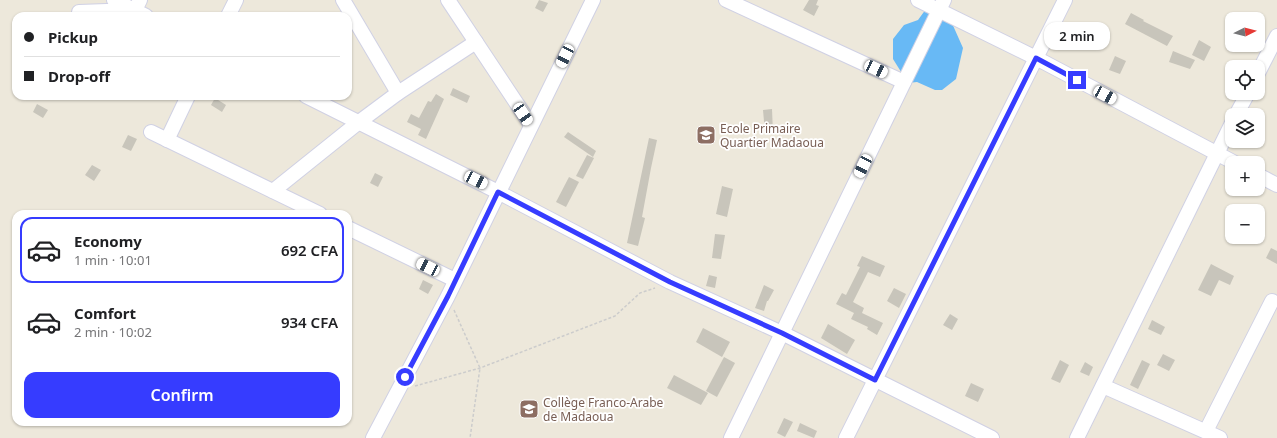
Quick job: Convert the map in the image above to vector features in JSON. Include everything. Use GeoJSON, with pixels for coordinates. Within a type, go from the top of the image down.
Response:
{"type":"FeatureCollection","features":[{"type":"Feature","properties":{"kind":"street"},"geometry":{"type":"LineString","coordinates":[[114,0],[140,9]]}},
{"type":"Feature","properties":{"kind":"street"},"geometry":{"type":"LineString","coordinates":[[230,12],[236,0]]}},
{"type":"Feature","properties":{"kind":"street"},"geometry":{"type":"LineString","coordinates":[[343,0],[350,12]]}},
{"type":"Feature","properties":{"kind":"street"},"geometry":{"type":"LineString","coordinates":[[448,0],[531,125]]}},
{"type":"Feature","properties":{"kind":"street"},"geometry":{"type":"LineString","coordinates":[[373,438],[448,296],[593,0]]}},
{"type":"Feature","properties":{"kind":"street"},"geometry":{"type":"LineString","coordinates":[[918,0],[941,5],[1036,58],[1225,157]]}},
{"type":"Feature","properties":{"kind":"street"},"geometry":{"type":"LineString","coordinates":[[846,438],[1065,0]]}},
{"type":"Feature","properties":{"kind":"street"},"geometry":{"type":"LineString","coordinates":[[735,2],[904,82]]}},
{"type":"Feature","properties":{"kind":"street"},"geometry":{"type":"LineString","coordinates":[[731,438],[941,5]]}},
{"type":"Feature","properties":{"kind":"street"},"geometry":{"type":"LineString","coordinates":[[79,12],[140,9]]}},
{"type":"Feature","properties":{"kind":"street"},"geometry":{"type":"LineString","coordinates":[[352,15],[398,93]]}},
{"type":"Feature","properties":{"kind":"street"},"geometry":{"type":"LineString","coordinates":[[1265,60],[1277,36]]}},
{"type":"Feature","properties":{"kind":"street"},"geometry":{"type":"LineString","coordinates":[[273,191],[359,122],[398,93],[476,42]]}},
{"type":"Feature","properties":{"kind":"street"},"geometry":{"type":"LineString","coordinates":[[167,140],[186,100]]}},
{"type":"Feature","properties":{"kind":"street"},"geometry":{"type":"LineString","coordinates":[[314,100],[498,192],[670,282],[782,333],[875,380],[967,432],[992,438]]}},
{"type":"Feature","properties":{"kind":"street"},"geometry":{"type":"LineString","coordinates":[[151,132],[312,210]]}},
{"type":"Feature","properties":{"kind":"street"},"geometry":{"type":"LineString","coordinates":[[1077,438],[1225,137]]}},
{"type":"Feature","properties":{"kind":"street"},"geometry":{"type":"LineString","coordinates":[[1265,179],[1277,185]]}},
{"type":"Feature","properties":{"kind":"street"},"geometry":{"type":"LineString","coordinates":[[352,230],[455,280]]}},
{"type":"Feature","properties":{"kind":"street"},"geometry":{"type":"LineString","coordinates":[[1206,431],[1275,298]]}},
{"type":"Feature","properties":{"kind":"street"},"geometry":{"type":"LineString","coordinates":[[1103,386],[1220,438]]}},
{"type":"Feature","properties":{"kind":"path"},"geometry":{"type":"LineString","coordinates":[[398,390],[480,368],[615,316],[640,293],[670,282]]}},
{"type":"Feature","properties":{"kind":"path"},"geometry":{"type":"LineString","coordinates":[[448,296],[480,368],[470,438]]}},
{"type":"Feature","properties":{"kind":"water"},"geometry":{"type":"Polygon","coordinates":[[[926,9],[951,21],[963,48],[956,79],[942,90],[935,90],[917,82],[908,83],[893,59],[893,39],[904,25],[918,20],[926,9]]]}},
{"type":"Feature","properties":{"kind":"building"},"geometry":{"type":"Polygon","coordinates":[[[539,0],[548,3],[543,12],[535,8],[539,0]]]}},
{"type":"Feature","properties":{"kind":"building"},"geometry":{"type":"Polygon","coordinates":[[[809,0],[818,0],[816,5],[819,6],[814,16],[803,10],[809,0]]]}},
{"type":"Feature","properties":{"kind":"building"},"geometry":{"type":"Polygon","coordinates":[[[1131,13],[1144,20],[1143,21],[1173,36],[1167,46],[1125,24],[1131,13]]]}},
{"type":"Feature","properties":{"kind":"building"},"geometry":{"type":"Polygon","coordinates":[[[1199,40],[1211,47],[1204,61],[1192,55],[1199,40]]]}},
{"type":"Feature","properties":{"kind":"building"},"geometry":{"type":"Polygon","coordinates":[[[1173,51],[1195,60],[1190,69],[1169,62],[1173,51]]]}},
{"type":"Feature","properties":{"kind":"building"},"geometry":{"type":"Polygon","coordinates":[[[1115,56],[1126,61],[1120,74],[1109,70],[1115,56]]]}},
{"type":"Feature","properties":{"kind":"building"},"geometry":{"type":"Polygon","coordinates":[[[453,88],[470,96],[467,103],[450,95],[453,88]]]}},
{"type":"Feature","properties":{"kind":"building"},"geometry":{"type":"Polygon","coordinates":[[[436,94],[444,99],[426,139],[418,135],[421,129],[407,122],[411,114],[419,118],[428,101],[431,102],[436,94]]]}},
{"type":"Feature","properties":{"kind":"building"},"geometry":{"type":"Polygon","coordinates":[[[214,100],[218,100],[226,105],[222,112],[211,105],[214,100]]]}},
{"type":"Feature","properties":{"kind":"building"},"geometry":{"type":"Polygon","coordinates":[[[37,104],[48,110],[43,118],[33,112],[37,104]]]}},
{"type":"Feature","properties":{"kind":"building"},"geometry":{"type":"Polygon","coordinates":[[[772,109],[773,133],[765,133],[763,110],[772,109]]]}},
{"type":"Feature","properties":{"kind":"building"},"geometry":{"type":"Polygon","coordinates":[[[568,132],[596,151],[593,157],[564,137],[568,132]]]}},
{"type":"Feature","properties":{"kind":"building"},"geometry":{"type":"Polygon","coordinates":[[[128,135],[137,139],[131,151],[122,147],[128,135]]]}},
{"type":"Feature","properties":{"kind":"building"},"geometry":{"type":"Polygon","coordinates":[[[649,138],[657,140],[642,217],[645,218],[638,246],[627,243],[649,138]]]}},
{"type":"Feature","properties":{"kind":"building"},"geometry":{"type":"Polygon","coordinates":[[[587,155],[594,158],[583,179],[576,176],[587,155]]]}},
{"type":"Feature","properties":{"kind":"building"},"geometry":{"type":"Polygon","coordinates":[[[92,165],[101,170],[94,181],[85,175],[92,165]]]}},
{"type":"Feature","properties":{"kind":"building"},"geometry":{"type":"Polygon","coordinates":[[[375,173],[383,177],[378,187],[370,183],[375,173]]]}},
{"type":"Feature","properties":{"kind":"building"},"geometry":{"type":"Polygon","coordinates":[[[569,177],[579,182],[566,207],[556,202],[569,177]]]}},
{"type":"Feature","properties":{"kind":"building"},"geometry":{"type":"Polygon","coordinates":[[[722,186],[733,189],[727,217],[716,214],[722,186]]]}},
{"type":"Feature","properties":{"kind":"building"},"geometry":{"type":"Polygon","coordinates":[[[715,234],[725,235],[721,259],[712,258],[715,234]]]}},
{"type":"Feature","properties":{"kind":"building"},"geometry":{"type":"Polygon","coordinates":[[[1271,248],[1277,251],[1277,264],[1266,258],[1271,248]]]}},
{"type":"Feature","properties":{"kind":"building"},"geometry":{"type":"Polygon","coordinates":[[[862,256],[885,266],[880,277],[868,272],[853,302],[864,308],[862,313],[883,323],[877,335],[867,329],[868,327],[851,319],[854,313],[836,304],[842,293],[846,295],[860,267],[857,266],[862,256]]]}},
{"type":"Feature","properties":{"kind":"building"},"geometry":{"type":"Polygon","coordinates":[[[1211,264],[1234,276],[1230,285],[1219,280],[1211,296],[1198,290],[1211,264]]]}},
{"type":"Feature","properties":{"kind":"building"},"geometry":{"type":"Polygon","coordinates":[[[709,275],[717,277],[715,288],[706,286],[709,275]]]}},
{"type":"Feature","properties":{"kind":"building"},"geometry":{"type":"Polygon","coordinates":[[[423,280],[433,285],[428,294],[419,289],[423,280]]]}},
{"type":"Feature","properties":{"kind":"building"},"geometry":{"type":"Polygon","coordinates":[[[764,285],[774,290],[767,301],[764,311],[755,308],[764,285]]]}},
{"type":"Feature","properties":{"kind":"building"},"geometry":{"type":"Polygon","coordinates":[[[894,288],[906,294],[899,308],[887,301],[894,288]]]}},
{"type":"Feature","properties":{"kind":"building"},"geometry":{"type":"Polygon","coordinates":[[[950,314],[958,319],[952,330],[943,325],[950,314]]]}},
{"type":"Feature","properties":{"kind":"building"},"geometry":{"type":"Polygon","coordinates":[[[1152,320],[1165,327],[1161,335],[1148,329],[1152,320]]]}},
{"type":"Feature","properties":{"kind":"building"},"geometry":{"type":"Polygon","coordinates":[[[828,324],[855,340],[847,354],[821,338],[828,324]]]}},
{"type":"Feature","properties":{"kind":"building"},"geometry":{"type":"Polygon","coordinates":[[[703,328],[730,342],[722,357],[696,342],[703,328]]]}},
{"type":"Feature","properties":{"kind":"building"},"geometry":{"type":"Polygon","coordinates":[[[1163,354],[1175,360],[1169,371],[1157,365],[1163,354]]]}},
{"type":"Feature","properties":{"kind":"building"},"geometry":{"type":"Polygon","coordinates":[[[724,357],[735,363],[717,397],[706,391],[724,357]]]}},
{"type":"Feature","properties":{"kind":"building"},"geometry":{"type":"Polygon","coordinates":[[[1060,360],[1069,365],[1060,383],[1051,379],[1060,360]]]}},
{"type":"Feature","properties":{"kind":"building"},"geometry":{"type":"Polygon","coordinates":[[[1142,360],[1150,364],[1138,389],[1130,385],[1142,360]]]}},
{"type":"Feature","properties":{"kind":"building"},"geometry":{"type":"Polygon","coordinates":[[[1085,362],[1093,367],[1089,376],[1080,372],[1085,362]]]}},
{"type":"Feature","properties":{"kind":"building"},"geometry":{"type":"Polygon","coordinates":[[[674,375],[708,393],[701,405],[667,388],[674,375]]]}},
{"type":"Feature","properties":{"kind":"building"},"geometry":{"type":"Polygon","coordinates":[[[971,383],[984,389],[978,402],[965,396],[971,383]]]}},
{"type":"Feature","properties":{"kind":"building"},"geometry":{"type":"Polygon","coordinates":[[[784,418],[793,422],[785,437],[777,433],[784,418]]]}},
{"type":"Feature","properties":{"kind":"building"},"geometry":{"type":"Polygon","coordinates":[[[800,423],[817,431],[814,438],[797,431],[800,423]]]}},
{"type":"Feature","properties":{"kind":"place","name":"Ecole Primaire Quartier Madaoua"},"geometry":{"type":"Point","coordinates":[706,135]}},
{"type":"Feature","properties":{"kind":"place","name":"Collège Franco-Arabe de Madaoua"},"geometry":{"type":"Point","coordinates":[529,409]}},
{"type":"Feature","properties":{"kind":"route"},"geometry":{"type":"LineString","coordinates":[[405,377],[448,296],[498,192],[670,282],[782,333],[875,380],[1036,58],[1077,80]]}}]}
